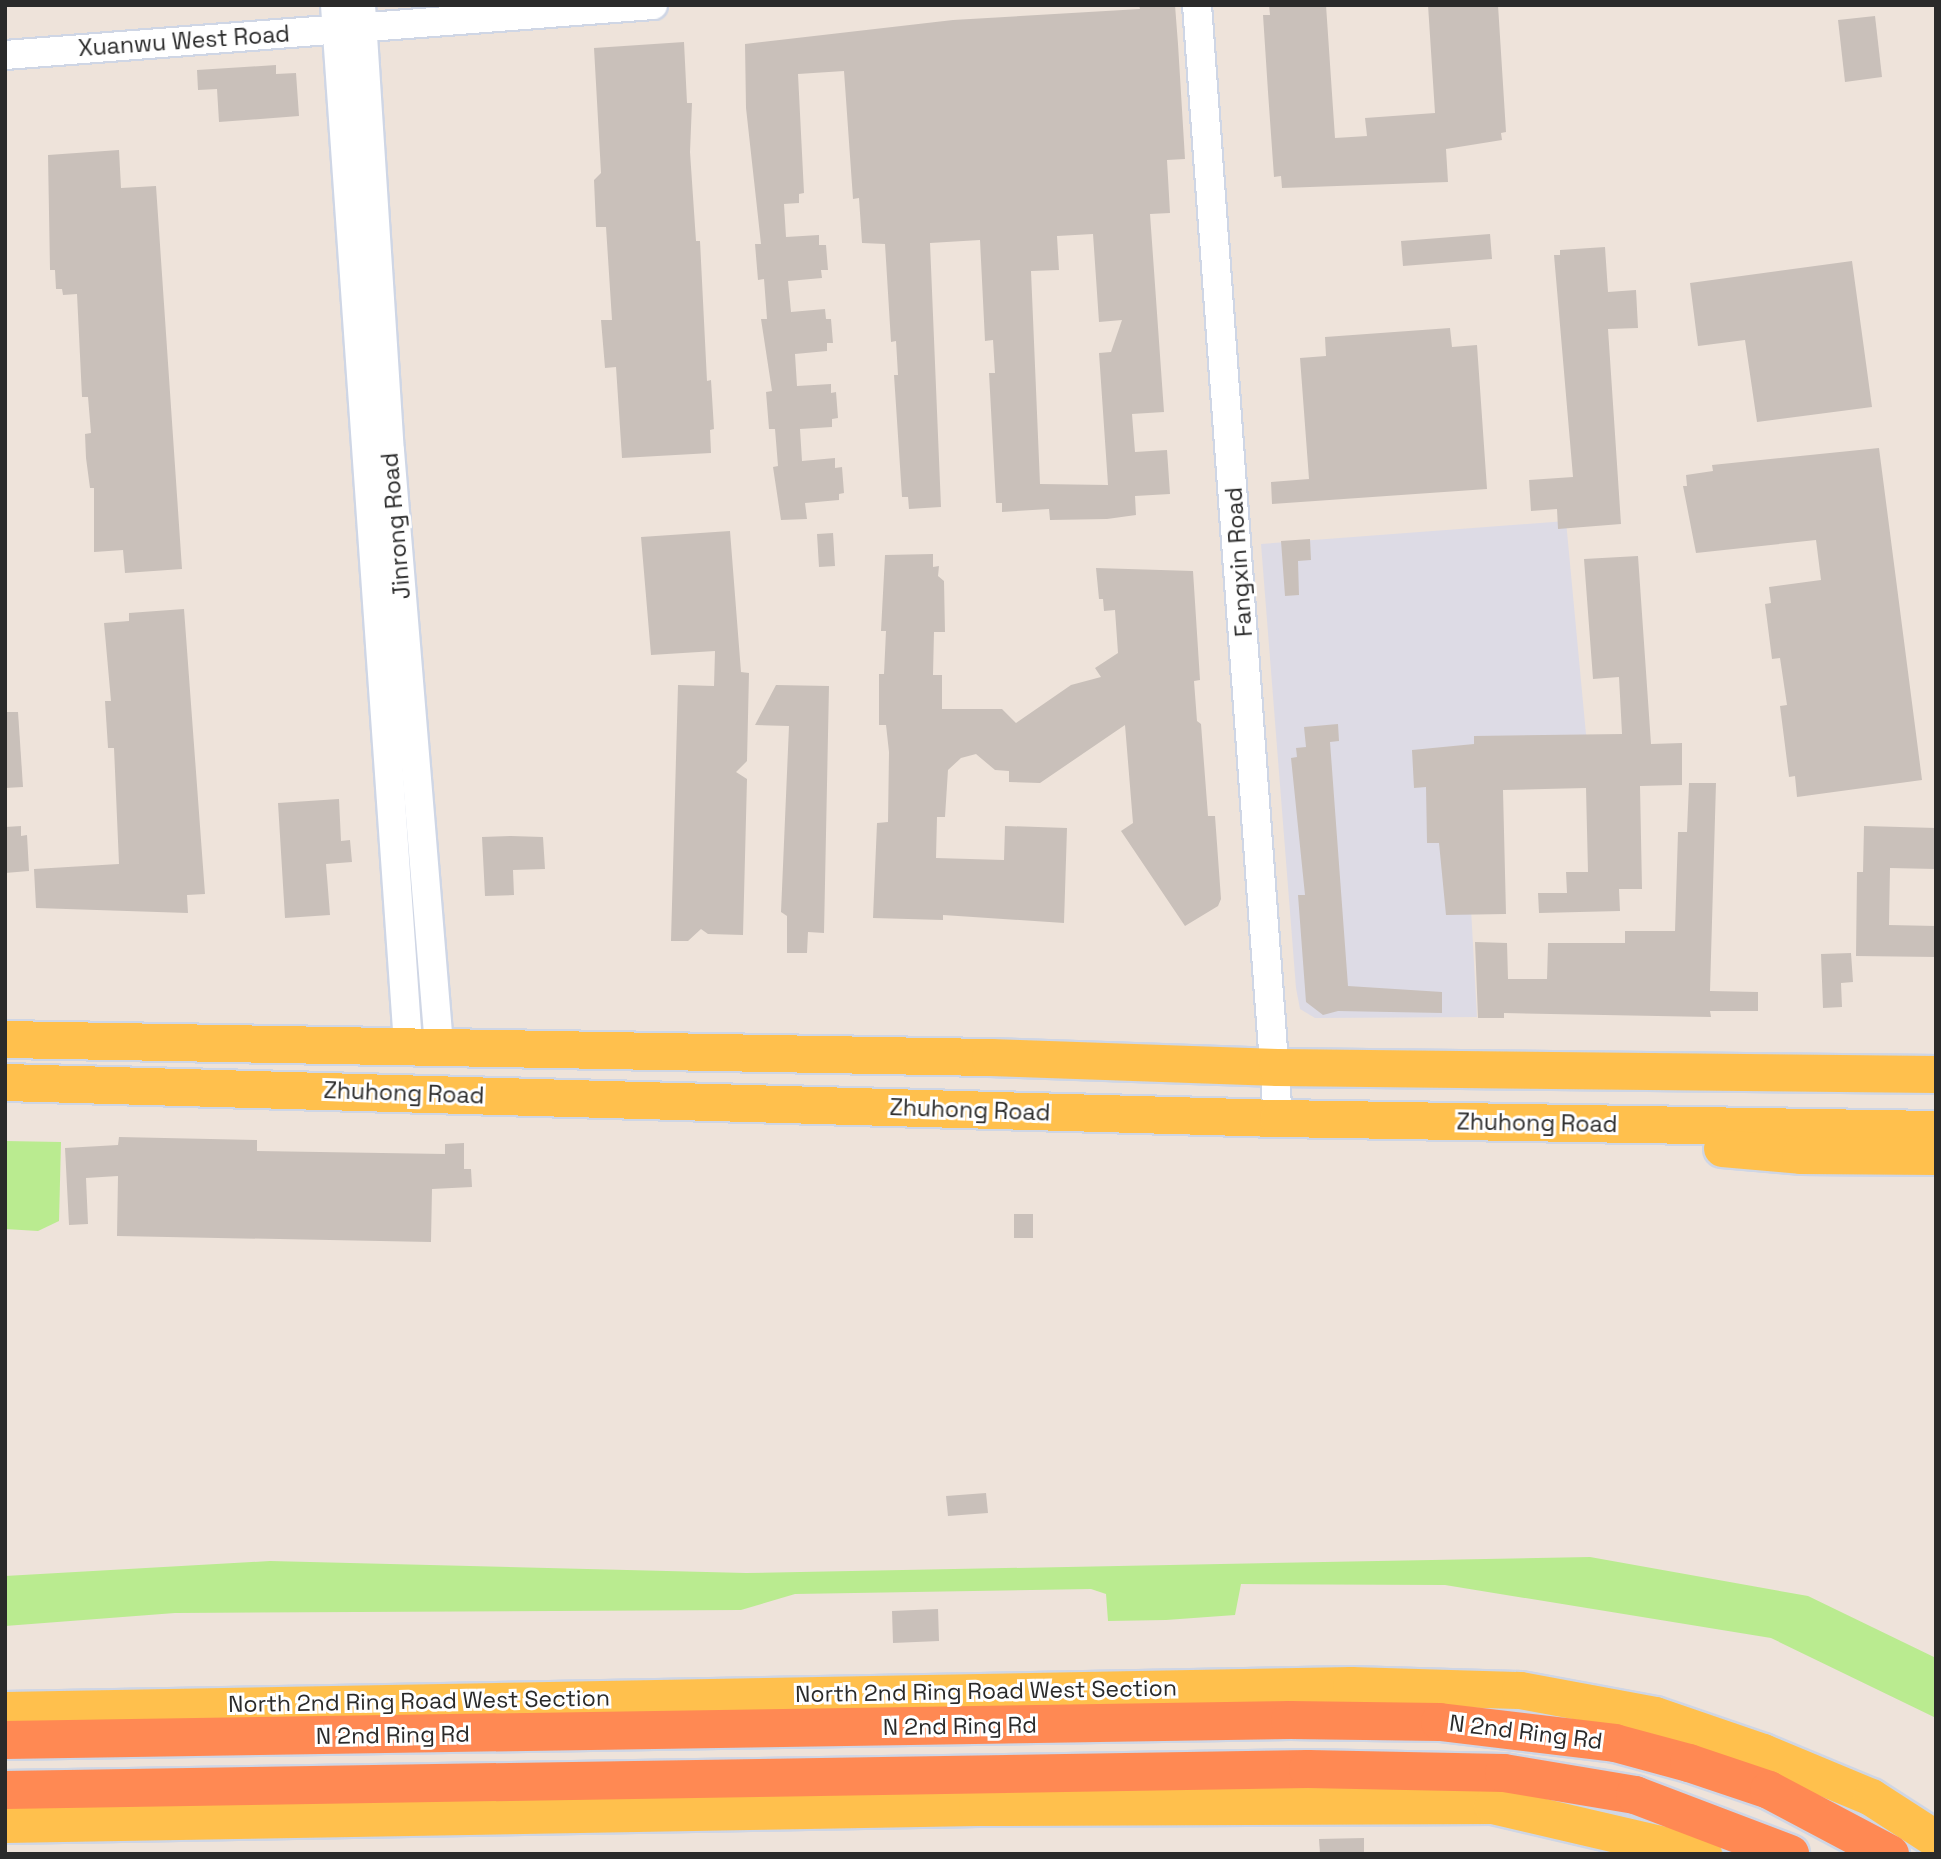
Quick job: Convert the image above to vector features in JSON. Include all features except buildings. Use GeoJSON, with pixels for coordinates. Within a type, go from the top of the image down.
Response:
{"type":"FeatureCollection","features":[{"type":"Feature","properties":{"kind":"highway","name":"N 2nd Ring Rd"},"geometry":{"type":"LineString","coordinates":[[5,1740],[1276,1720],[1440,1722],[1615,1743],[1689,1763],[1769,1790],[1890,1854]]}},
{"type":"Feature","properties":{"kind":"highway","name":"N 2nd Ring Rd"},"geometry":{"type":"LineString","coordinates":[[5,1790],[1308,1769],[1504,1773],[1635,1795],[1790,1854]]}},
{"type":"Feature","properties":{"kind":"main road","name":"Zhuhong Road"},"geometry":{"type":"LineString","coordinates":[[5,1039],[424,1045],[1278,1067],[1936,1074]]}},
{"type":"Feature","properties":{"kind":"main road","name":"Zhuhong Road"},"geometry":{"type":"LineString","coordinates":[[5,1082],[1278,1118],[1936,1129]]}},
{"type":"Feature","properties":{"kind":"main road"},"geometry":{"type":"LineString","coordinates":[[1536,1123],[1576,1140],[1800,1155],[1936,1156]]}},
{"type":"Feature","properties":{"kind":"main road","name":"North 2nd Ring Road West Section"},"geometry":{"type":"LineString","coordinates":[[5,1710],[1323,1685],[1520,1690],[1655,1715],[1763,1752],[1871,1797],[1936,1839]]}},
{"type":"Feature","properties":{"kind":"main road"},"geometry":{"type":"LineString","coordinates":[[5,1824],[977,1807],[1492,1805],[1703,1854]]}},
{"type":"Feature","properties":{"kind":"street","name":"Xuanwu West Road"},"geometry":{"type":"LineString","coordinates":[[5,55],[348,17],[653,5]]}},
{"type":"Feature","properties":{"kind":"street","name":"Fangxin Road"},"geometry":{"type":"LineString","coordinates":[[1197,5],[1278,1067],[1278,1118]]}},
{"type":"Feature","properties":{"kind":"street","name":"Jinrong Road"},"geometry":{"type":"LineString","coordinates":[[348,17],[390,451],[424,1045]]}},
{"type":"Feature","properties":{"kind":"shaded area"},"geometry":{"type":"Polygon","coordinates":[[[1566,521],[1587,745],[1462,746],[1477,1017],[1315,1018],[1300,1009],[1296,988],[1261,544],[1566,521]]]}},
{"type":"Feature","properties":{"kind":"green space"},"geometry":{"type":"Polygon","coordinates":[[[5,1141],[61,1142],[59,1221],[38,1231],[5,1229],[5,1141]]]}},
{"type":"Feature","properties":{"kind":"green space"},"geometry":{"type":"Polygon","coordinates":[[[1590,1557],[1808,1596],[1936,1658],[1936,1718],[1771,1638],[1445,1585],[1241,1584],[1235,1615],[1166,1620],[1108,1621],[1106,1594],[1091,1589],[795,1594],[741,1610],[175,1613],[5,1626],[5,1576],[270,1561],[746,1573],[1590,1557]]]}}]}
